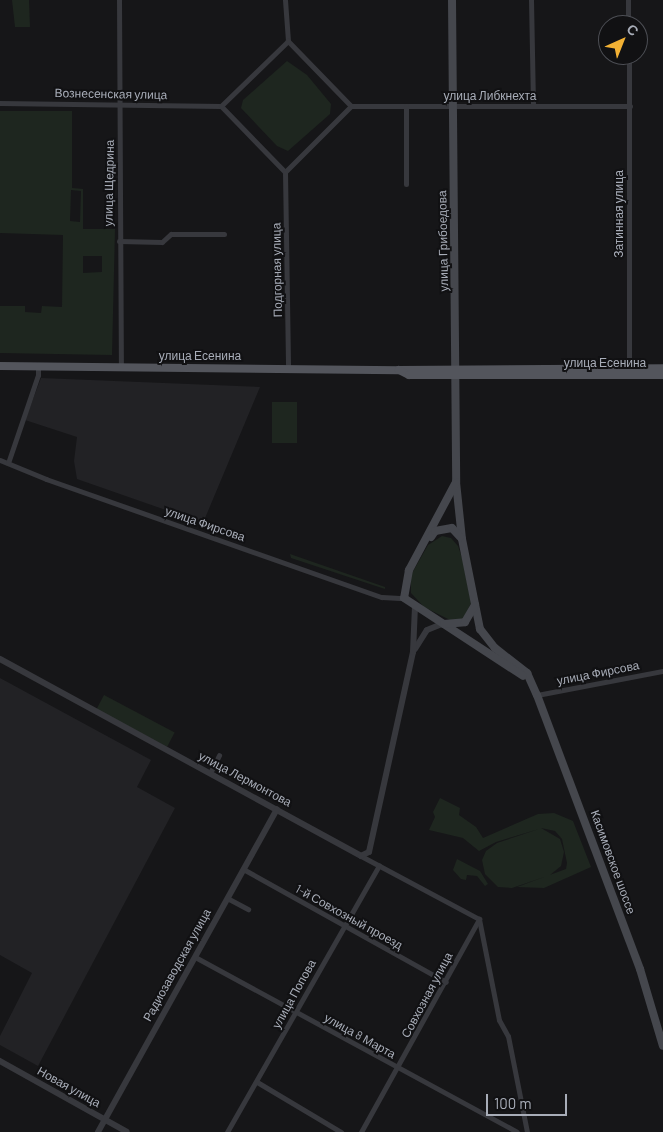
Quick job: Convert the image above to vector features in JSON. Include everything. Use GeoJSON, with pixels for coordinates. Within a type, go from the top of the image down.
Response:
{"type":"FeatureCollection","features":[{"type":"Feature","properties":{"kind":"main road","name":"улица Грибоедова"},"geometry":{"type":"LineString","coordinates":[[452,0],[456,482]]}},
{"type":"Feature","properties":{"kind":"main road","name":"улица Есенина"},"geometry":{"type":"LineString","coordinates":[[0,366],[456,371],[629,371],[663,368]]}},
{"type":"Feature","properties":{"kind":"main road","name":"улица Есенина"},"geometry":{"type":"LineString","coordinates":[[629,371],[663,375]]}},
{"type":"Feature","properties":{"kind":"main road"},"geometry":{"type":"LineString","coordinates":[[404,598],[409,570],[440,516],[456,482]]}},
{"type":"Feature","properties":{"kind":"main road"},"geometry":{"type":"LineString","coordinates":[[456,482],[456,529]]}},
{"type":"Feature","properties":{"kind":"main road"},"geometry":{"type":"LineString","coordinates":[[440,516],[456,529]]}},
{"type":"Feature","properties":{"kind":"main road"},"geometry":{"type":"LineString","coordinates":[[424,544],[436,532],[456,529]]}},
{"type":"Feature","properties":{"kind":"main road","name":"Касимовское шоссе"},"geometry":{"type":"LineString","coordinates":[[456,529],[462,539],[480,629],[486,639],[517,662],[527,673],[536,692],[640,969],[663,1046]]}},
{"type":"Feature","properties":{"kind":"main road","name":"Касимовское шоссе"},"geometry":{"type":"LineString","coordinates":[[404,598],[442,624],[511,665],[536,692]]}},
{"type":"Feature","properties":{"kind":"main road"},"geometry":{"type":"LineString","coordinates":[[442,624],[465,622],[475,603]]}},
{"type":"Feature","properties":{"kind":"street","name":"улица Щедрина"},"geometry":{"type":"LineString","coordinates":[[119,0],[121,367]]}},
{"type":"Feature","properties":{"kind":"street"},"geometry":{"type":"LineString","coordinates":[[285,0],[288,41],[351,106],[285,172],[221,106],[288,41]]}},
{"type":"Feature","properties":{"kind":"street"},"geometry":{"type":"LineString","coordinates":[[532,0],[534,106]]}},
{"type":"Feature","properties":{"kind":"street"},"geometry":{"type":"LineString","coordinates":[[628,0],[628,15]]}},
{"type":"Feature","properties":{"kind":"street","name":"Затинная улица"},"geometry":{"type":"LineString","coordinates":[[629,65],[629,371]]}},
{"type":"Feature","properties":{"kind":"street","name":"Вознесенская улица"},"geometry":{"type":"LineString","coordinates":[[0,103],[221,106]]}},
{"type":"Feature","properties":{"kind":"street","name":"улица Либкнехта"},"geometry":{"type":"LineString","coordinates":[[351,106],[630,106]]}},
{"type":"Feature","properties":{"kind":"street"},"geometry":{"type":"LineString","coordinates":[[406,106],[406,184]]}},
{"type":"Feature","properties":{"kind":"street","name":"Подгорная улица"},"geometry":{"type":"LineString","coordinates":[[285,172],[288,368]]}},
{"type":"Feature","properties":{"kind":"street"},"geometry":{"type":"LineString","coordinates":[[119,241],[162,242],[171,234],[224,234]]}},
{"type":"Feature","properties":{"kind":"street"},"geometry":{"type":"LineString","coordinates":[[8,463],[38,376],[38,366]]}},
{"type":"Feature","properties":{"kind":"street","name":"улица Фирсова"},"geometry":{"type":"LineString","coordinates":[[0,460],[382,597],[404,598]]}},
{"type":"Feature","properties":{"kind":"street"},"geometry":{"type":"LineString","coordinates":[[361,856],[369,852],[413,652],[415,607]]}},
{"type":"Feature","properties":{"kind":"street"},"geometry":{"type":"LineString","coordinates":[[413,652],[427,630],[442,624]]}},
{"type":"Feature","properties":{"kind":"street","name":"улица Лермонтова"},"geometry":{"type":"LineString","coordinates":[[0,659],[479,919]]}},
{"type":"Feature","properties":{"kind":"street","name":"улица Фирсова"},"geometry":{"type":"LineString","coordinates":[[536,692],[663,671]]}},
{"type":"Feature","properties":{"kind":"street"},"geometry":{"type":"LineString","coordinates":[[210,773],[219,755]]}},
{"type":"Feature","properties":{"kind":"street","name":"Радиозаводская улица"},"geometry":{"type":"LineString","coordinates":[[98,1132],[277,809]]}},
{"type":"Feature","properties":{"kind":"street","name":"улица Попова"},"geometry":{"type":"LineString","coordinates":[[227,1132],[297,1012],[378,865]]}},
{"type":"Feature","properties":{"kind":"street","name":"1-й Совхозный проезд"},"geometry":{"type":"LineString","coordinates":[[243,869],[446,982]]}},
{"type":"Feature","properties":{"kind":"street"},"geometry":{"type":"LineString","coordinates":[[227,898],[248,909]]}},
{"type":"Feature","properties":{"kind":"street"},"geometry":{"type":"LineString","coordinates":[[479,919],[499,1020],[508,1036],[527,1132]]}},
{"type":"Feature","properties":{"kind":"street","name":"Совхозная улица"},"geometry":{"type":"LineString","coordinates":[[361,1132],[398,1069],[479,919]]}},
{"type":"Feature","properties":{"kind":"street","name":"улица 8 Марта"},"geometry":{"type":"LineString","coordinates":[[195,957],[517,1132]]}},
{"type":"Feature","properties":{"kind":"street","name":"Новая улица"},"geometry":{"type":"LineString","coordinates":[[0,1061],[127,1132]]}},
{"type":"Feature","properties":{"kind":"street"},"geometry":{"type":"LineString","coordinates":[[257,1082],[341,1132]]}},
{"type":"Feature","properties":{"kind":"shaded area"},"geometry":{"type":"Polygon","coordinates":[[[12,0],[29,0],[30,27],[15,27],[12,0]]]}},
{"type":"Feature","properties":{"kind":"shaded area"},"geometry":{"type":"Polygon","coordinates":[[[287,61],[307,75],[331,104],[330,114],[288,151],[277,146],[241,108],[243,100],[287,61]]]}},
{"type":"Feature","properties":{"kind":"shaded area"},"geometry":{"type":"Polygon","coordinates":[[[0,111],[72,111],[72,188],[83,189],[83,229],[115,229],[112,355],[0,353],[0,306],[25,306],[25,312],[41,313],[42,306],[62,307],[63,235],[0,233],[0,111]],[[71,190],[70,221],[80,222],[81,191],[71,190]],[[83,256],[83,273],[102,272],[102,256],[83,256]]]}},
{"type":"Feature","properties":{"kind":"shaded area"},"geometry":{"type":"Polygon","coordinates":[[[41,378],[260,387],[203,523],[77,479],[74,461],[77,437],[25,420],[41,378]]]}},
{"type":"Feature","properties":{"kind":"shaded area"},"geometry":{"type":"Polygon","coordinates":[[[272,402],[297,402],[297,443],[272,443],[272,402]]]}},
{"type":"Feature","properties":{"kind":"shaded area"},"geometry":{"type":"Polygon","coordinates":[[[442,536],[451,538],[458,546],[463,561],[471,603],[463,619],[450,620],[424,607],[411,593],[411,575],[428,545],[442,536]]]}},
{"type":"Feature","properties":{"kind":"shaded area"},"geometry":{"type":"Polygon","coordinates":[[[290,554],[385,587],[385,589],[291,558],[290,554]]]}},
{"type":"Feature","properties":{"kind":"shaded area"},"geometry":{"type":"Polygon","coordinates":[[[0,678],[151,760],[137,787],[175,808],[38,1066],[0,1045],[0,1036],[32,973],[0,955],[0,678]]]}},
{"type":"Feature","properties":{"kind":"shaded area"},"geometry":{"type":"Polygon","coordinates":[[[104,695],[175,733],[167,747],[96,709],[104,695]]]}},
{"type":"Feature","properties":{"kind":"shaded area"},"geometry":{"type":"Polygon","coordinates":[[[440,798],[460,808],[459,815],[476,827],[483,838],[538,814],[554,813],[573,821],[591,867],[544,888],[517,887],[545,877],[512,888],[498,887],[485,874],[482,860],[486,851],[497,843],[539,829],[496,842],[479,851],[463,838],[429,830],[435,817],[433,812],[440,798]],[[541,828],[560,839],[564,852],[561,866],[550,875],[566,869],[567,863],[562,839],[555,831],[541,828]]]}},
{"type":"Feature","properties":{"kind":"shaded area"},"geometry":{"type":"Polygon","coordinates":[[[457,859],[480,871],[488,884],[485,886],[477,876],[467,875],[466,880],[461,879],[453,870],[457,859]]]}}]}
